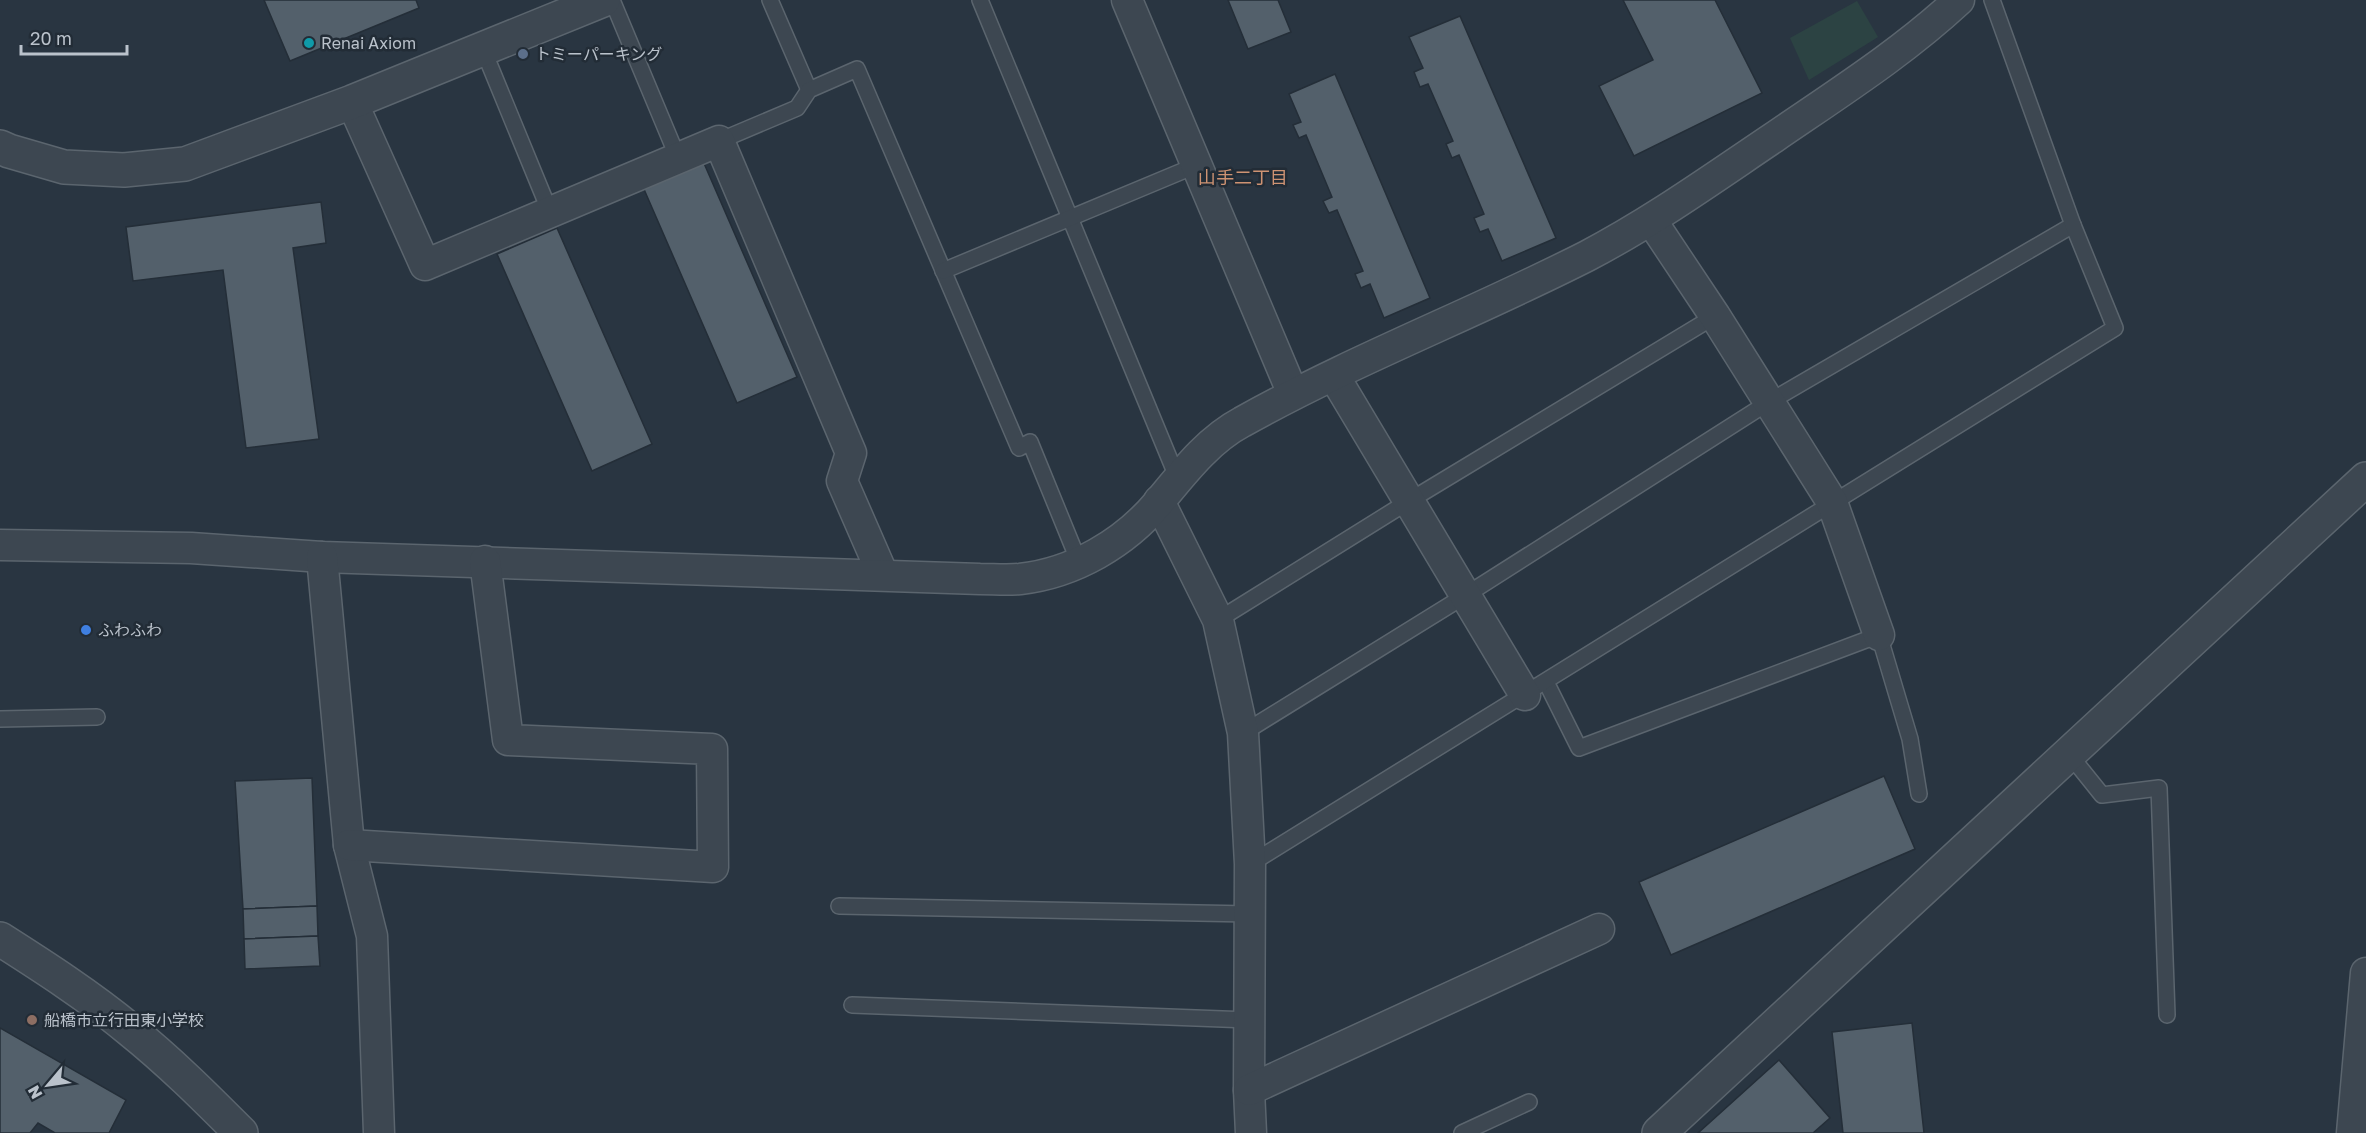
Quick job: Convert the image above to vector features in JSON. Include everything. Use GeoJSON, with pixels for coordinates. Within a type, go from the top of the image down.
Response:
{"type":"FeatureCollection","features":[{"type":"Feature","properties":{"kind":"street"},"geometry":{"type":"LineString","coordinates":[[0,147],[64,167],[124,170],[185,164],[352,102],[603,0]]}},
{"type":"Feature","properties":{"kind":"street"},"geometry":{"type":"LineString","coordinates":[[1127,0],[1293,394]]}},
{"type":"Feature","properties":{"kind":"street"},"geometry":{"type":"LineString","coordinates":[[0,545],[191,548],[322,557],[1020,579],[1045,574],[1108,549],[1141,521],[1160,501],[1177,477],[1237,424],[1293,394],[1587,256],[1651,220],[1876,67],[1959,0]]}},
{"type":"Feature","properties":{"kind":"street"},"geometry":{"type":"LineString","coordinates":[[352,102],[425,265],[719,141],[851,453],[842,481],[883,575]]}},
{"type":"Feature","properties":{"kind":"street"},"geometry":{"type":"LineString","coordinates":[[1651,220],[1715,316],[1832,502],[1879,635]]}},
{"type":"Feature","properties":{"kind":"street"},"geometry":{"type":"LineString","coordinates":[[1334,376],[1466,595],[1535,688]]}},
{"type":"Feature","properties":{"kind":"street"},"geometry":{"type":"LineString","coordinates":[[1659,1133],[2366,479]]}},
{"type":"Feature","properties":{"kind":"street"},"geometry":{"type":"LineString","coordinates":[[1160,501],[1218,620],[1243,733],[1250,864],[1249,1090],[1251,1133]]}},
{"type":"Feature","properties":{"kind":"street"},"geometry":{"type":"LineString","coordinates":[[322,557],[349,845],[372,936],[379,1133]]}},
{"type":"Feature","properties":{"kind":"street"},"geometry":{"type":"LineString","coordinates":[[349,845],[713,867],[712,749],[508,741],[486,561]]}},
{"type":"Feature","properties":{"kind":"street"},"geometry":{"type":"LineString","coordinates":[[1249,1090],[1599,929]]}},
{"type":"Feature","properties":{"kind":"street"},"geometry":{"type":"LineString","coordinates":[[0,939],[50,971],[128,1028],[174,1067],[241,1133]]}},
{"type":"Feature","properties":{"kind":"street"},"geometry":{"type":"LineString","coordinates":[[2352,1133],[2366,973]]}},
{"type":"Feature","properties":{"kind":"lane"},"geometry":{"type":"LineString","coordinates":[[612,0],[678,158]]}},
{"type":"Feature","properties":{"kind":"lane"},"geometry":{"type":"LineString","coordinates":[[770,0],[808,90]]}},
{"type":"Feature","properties":{"kind":"lane"},"geometry":{"type":"LineString","coordinates":[[980,0],[1177,477]]}},
{"type":"Feature","properties":{"kind":"lane"},"geometry":{"type":"LineString","coordinates":[[1250,864],[2115,328],[2073,225],[1992,0]]}},
{"type":"Feature","properties":{"kind":"lane"},"geometry":{"type":"LineString","coordinates":[[483,48],[550,212]]}},
{"type":"Feature","properties":{"kind":"lane"},"geometry":{"type":"LineString","coordinates":[[719,141],[797,108],[808,90],[857,69],[1019,448],[1030,442],[1079,562]]}},
{"type":"Feature","properties":{"kind":"lane"},"geometry":{"type":"LineString","coordinates":[[943,271],[1197,165]]}},
{"type":"Feature","properties":{"kind":"lane"},"geometry":{"type":"LineString","coordinates":[[1243,733],[1466,595],[1769,402],[2073,225]]}},
{"type":"Feature","properties":{"kind":"lane"},"geometry":{"type":"LineString","coordinates":[[1218,620],[1409,501],[1715,316]]}},
{"type":"Feature","properties":{"kind":"lane"},"geometry":{"type":"LineString","coordinates":[[1535,688],[1579,748],[1879,635],[1910,739],[1919,794]]}},
{"type":"Feature","properties":{"kind":"lane"},"geometry":{"type":"LineString","coordinates":[[0,718],[98,717]]}},
{"type":"Feature","properties":{"kind":"lane"},"geometry":{"type":"LineString","coordinates":[[2069,754],[2102,795],[2159,788],[2167,1015]]}},
{"type":"Feature","properties":{"kind":"lane"},"geometry":{"type":"LineString","coordinates":[[839,906],[1250,914]]}},
{"type":"Feature","properties":{"kind":"lane"},"geometry":{"type":"LineString","coordinates":[[852,1005],[1249,1020]]}},
{"type":"Feature","properties":{"kind":"lane"},"geometry":{"type":"LineString","coordinates":[[1462,1133],[1529,1102]]}},
{"type":"Feature","properties":{"kind":"green space"},"geometry":{"type":"Polygon","coordinates":[[[1857,1],[1878,37],[1809,80],[1790,38],[1857,1]]]}},
{"type":"Feature","properties":{"kind":"building","name":"Renai Axiom"},"geometry":{"type":"Polygon","coordinates":[[[264,0],[416,0],[419,8],[290,61],[264,0]]]}},
{"type":"Feature","properties":{"kind":"building"},"geometry":{"type":"Polygon","coordinates":[[[1228,0],[1278,0],[1291,32],[1248,49],[1228,0]]]}},
{"type":"Feature","properties":{"kind":"building"},"geometry":{"type":"Polygon","coordinates":[[[1623,0],[1715,0],[1762,93],[1634,156],[1599,86],[1653,60],[1623,0]]]}},
{"type":"Feature","properties":{"kind":"building"},"geometry":{"type":"Polygon","coordinates":[[[1460,16],[1556,238],[1502,261],[1488,229],[1480,232],[1474,218],[1484,214],[1459,155],[1452,158],[1446,144],[1453,141],[1428,84],[1420,87],[1414,72],[1423,68],[1409,37],[1460,16]]]}},
{"type":"Feature","properties":{"kind":"building"},"geometry":{"type":"Polygon","coordinates":[[[1335,74],[1430,298],[1384,318],[1370,284],[1361,288],[1355,274],[1363,271],[1337,210],[1329,213],[1323,201],[1332,197],[1306,135],[1299,138],[1293,125],[1301,122],[1289,94],[1335,74]]]}},
{"type":"Feature","properties":{"kind":"building"},"geometry":{"type":"Polygon","coordinates":[[[703,161],[797,377],[737,403],[643,187],[703,161]]]}},
{"type":"Feature","properties":{"kind":"building"},"geometry":{"type":"Polygon","coordinates":[[[321,202],[326,243],[293,248],[319,439],[246,448],[223,270],[133,281],[126,227],[321,202]]]}},
{"type":"Feature","properties":{"kind":"building"},"geometry":{"type":"Polygon","coordinates":[[[557,228],[652,444],[592,471],[497,254],[557,228]]]}},
{"type":"Feature","properties":{"kind":"building"},"geometry":{"type":"Polygon","coordinates":[[[1884,776],[1915,849],[1671,955],[1639,882],[1884,776]]]}},
{"type":"Feature","properties":{"kind":"building"},"geometry":{"type":"Polygon","coordinates":[[[312,778],[317,906],[243,909],[235,781],[312,778]]]}},
{"type":"Feature","properties":{"kind":"building"},"geometry":{"type":"Polygon","coordinates":[[[317,906],[318,936],[244,939],[243,909],[317,906]]]}},
{"type":"Feature","properties":{"kind":"building"},"geometry":{"type":"Polygon","coordinates":[[[318,936],[320,966],[245,969],[244,939],[318,936]]]}},
{"type":"Feature","properties":{"kind":"building"},"geometry":{"type":"Polygon","coordinates":[[[1912,1023],[1924,1133],[1843,1133],[1832,1032],[1912,1023]]]}},
{"type":"Feature","properties":{"kind":"building"},"geometry":{"type":"Polygon","coordinates":[[[0,1028],[126,1100],[109,1133],[55,1133],[38,1123],[30,1133],[0,1133],[0,1028]]]}},
{"type":"Feature","properties":{"kind":"building"},"geometry":{"type":"Polygon","coordinates":[[[1779,1060],[1830,1118],[1813,1133],[1698,1133],[1779,1060]]]}},
{"type":"Feature","properties":{"kind":"place","name":"Renai Axiom"},"geometry":{"type":"Point","coordinates":[309,43]}},
{"type":"Feature","properties":{"kind":"place","name":"トミーパーキング"},"geometry":{"type":"Point","coordinates":[523,54]}},
{"type":"Feature","properties":{"kind":"place","name":"ふわふわ"},"geometry":{"type":"Point","coordinates":[86,630]}},
{"type":"Feature","properties":{"kind":"place","name":"船橋市立行田東小学校"},"geometry":{"type":"Point","coordinates":[32,1020]}},
{"type":"Feature","properties":{"kind":"district","name":"山手二丁目"},"geometry":{"type":"Point","coordinates":[1243,177]}}]}
